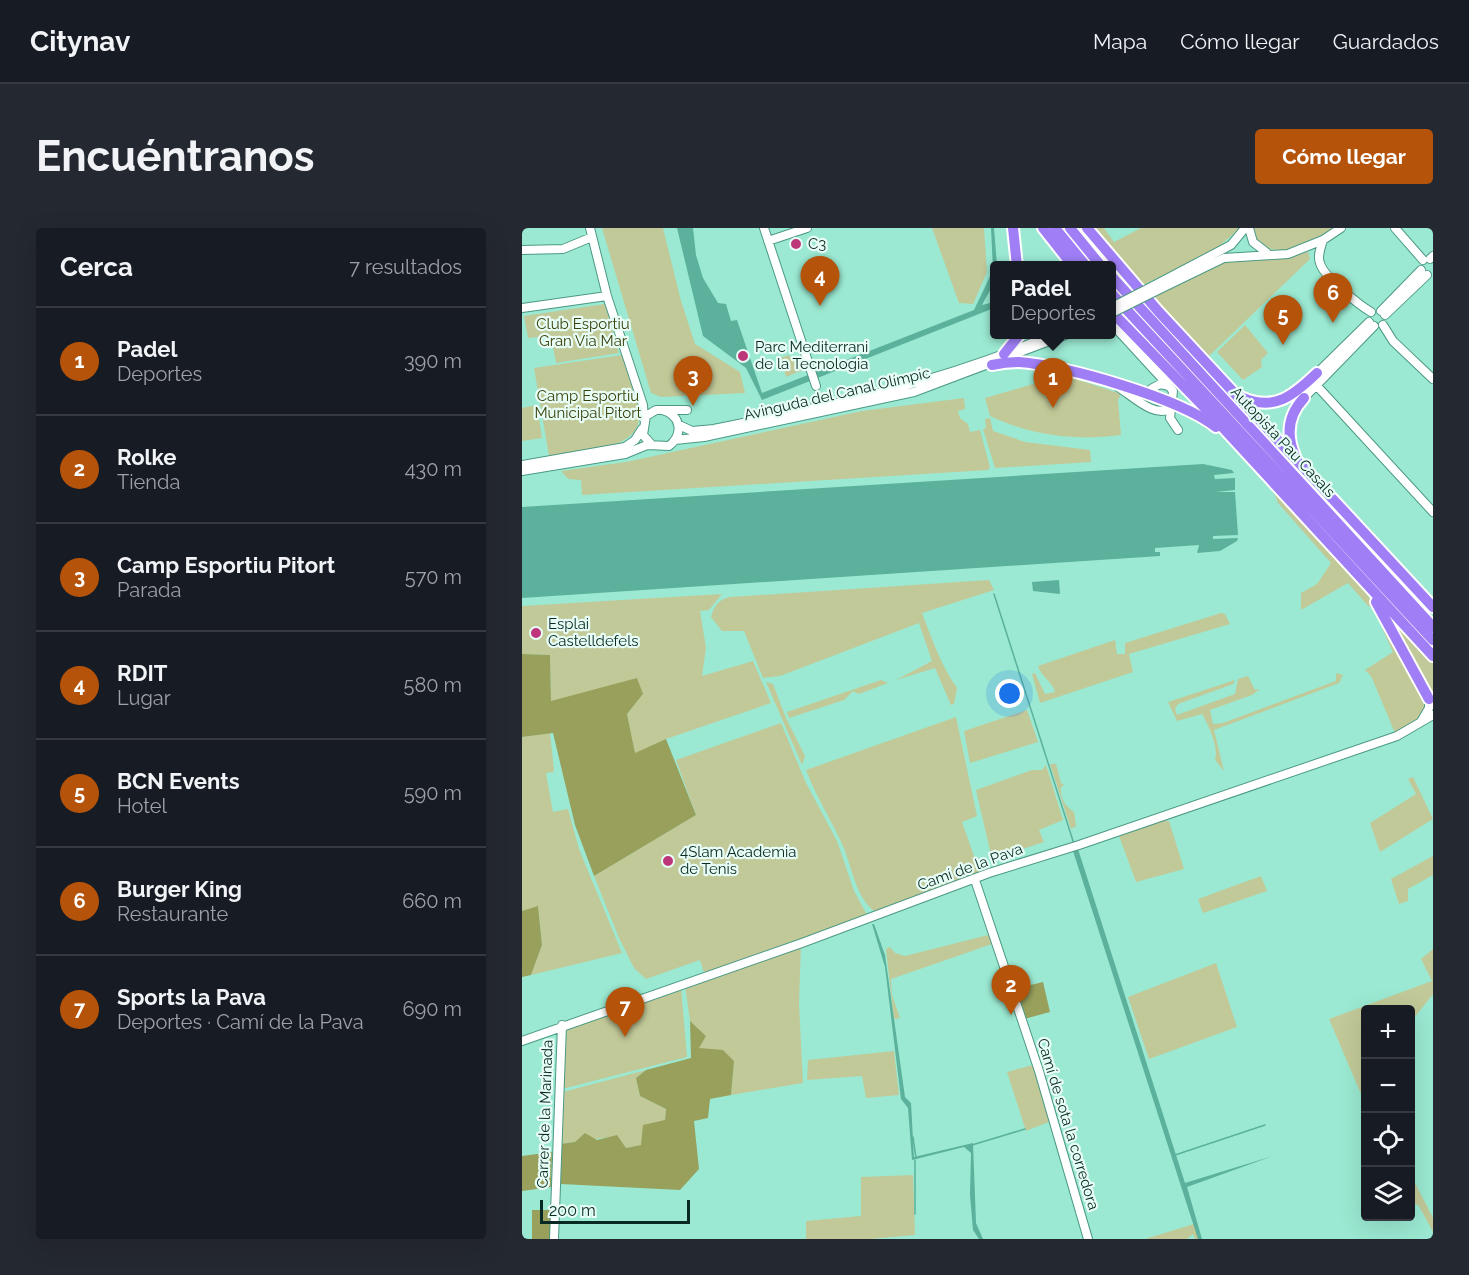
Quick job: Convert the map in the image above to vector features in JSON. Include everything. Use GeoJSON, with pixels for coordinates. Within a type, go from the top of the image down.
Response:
{"type":"FeatureCollection","features":[{"type":"Feature","properties":{"kind":"highway"},"geometry":{"type":"LineString","coordinates":[[1013,228],[1016,261]]}},
{"type":"Feature","properties":{"kind":"highway"},"geometry":{"type":"LineString","coordinates":[[1043,228],[1069,261]]}},
{"type":"Feature","properties":{"kind":"highway"},"geometry":{"type":"LineString","coordinates":[[1055,228],[1082,261]]}},
{"type":"Feature","properties":{"kind":"highway"},"geometry":{"type":"LineString","coordinates":[[1070,228],[1097,261]]}},
{"type":"Feature","properties":{"kind":"highway"},"geometry":{"type":"LineString","coordinates":[[1089,229],[1116,261]]}},
{"type":"Feature","properties":{"kind":"highway"},"geometry":{"type":"LineString","coordinates":[[1116,261],[1158,311],[1433,606]]}},
{"type":"Feature","properties":{"kind":"highway","name":"Autopista Pau Casals"},"geometry":{"type":"LineString","coordinates":[[1116,281],[1432,636]]}},
{"type":"Feature","properties":{"kind":"highway","name":"Autopista Pau Casals"},"geometry":{"type":"LineString","coordinates":[[1116,298],[1432,636]]}},
{"type":"Feature","properties":{"kind":"highway"},"geometry":{"type":"LineString","coordinates":[[1116,317],[1243,450],[1433,656]]}},
{"type":"Feature","properties":{"kind":"highway"},"geometry":{"type":"LineString","coordinates":[[1004,354],[1016,339]]}},
{"type":"Feature","properties":{"kind":"highway"},"geometry":{"type":"LineString","coordinates":[[992,365],[1012,362],[1040,365],[1108,383],[1150,400],[1172,405],[1209,421],[1243,450]]}},
{"type":"Feature","properties":{"kind":"highway"},"geometry":{"type":"LineString","coordinates":[[1235,394],[1263,404],[1280,402],[1293,396],[1317,373]]}},
{"type":"Feature","properties":{"kind":"highway"},"geometry":{"type":"LineString","coordinates":[[1296,459],[1289,435],[1291,420],[1304,398]]}},
{"type":"Feature","properties":{"kind":"highway"},"geometry":{"type":"LineString","coordinates":[[1363,581],[1431,702]]}},
{"type":"Feature","properties":{"kind":"street"},"geometry":{"type":"LineString","coordinates":[[764,228],[816,384]]}},
{"type":"Feature","properties":{"kind":"street"},"geometry":{"type":"LineString","coordinates":[[768,241],[807,228]]}},
{"type":"Feature","properties":{"kind":"street"},"geometry":{"type":"LineString","coordinates":[[1116,311],[1231,245],[1247,228],[1253,242],[1268,254]]}},
{"type":"Feature","properties":{"kind":"street"},"geometry":{"type":"LineString","coordinates":[[1116,305],[1229,256],[1288,254],[1323,240],[1341,228]]}},
{"type":"Feature","properties":{"kind":"street"},"geometry":{"type":"LineString","coordinates":[[1304,398],[1383,313],[1427,273],[1430,259],[1395,228]]}},
{"type":"Feature","properties":{"kind":"street"},"geometry":{"type":"LineString","coordinates":[[522,250],[563,249],[591,232],[607,296],[643,405],[644,419],[642,429],[635,440],[625,447],[522,465]]}},
{"type":"Feature","properties":{"kind":"street"},"geometry":{"type":"LineString","coordinates":[[1323,240],[1319,252],[1320,264],[1329,276],[1371,312],[1375,324],[1433,379]]}},
{"type":"Feature","properties":{"kind":"street"},"geometry":{"type":"LineString","coordinates":[[522,308],[607,296]]}},
{"type":"Feature","properties":{"kind":"street"},"geometry":{"type":"LineString","coordinates":[[1371,312],[1383,313]]}},
{"type":"Feature","properties":{"kind":"street"},"geometry":{"type":"LineString","coordinates":[[1375,324],[1317,373],[1317,386],[1433,512]]}},
{"type":"Feature","properties":{"kind":"street"},"geometry":{"type":"LineString","coordinates":[[1116,329],[1174,394],[1171,420],[1178,430],[1150,400],[1151,374],[1142,358]]}},
{"type":"Feature","properties":{"kind":"street","name":"Avinguda del Canal Olímpic"},"geometry":{"type":"LineString","coordinates":[[678,422],[692,431],[714,429],[887,393],[1004,354],[1041,339]]}},
{"type":"Feature","properties":{"kind":"street","name":"Avinguda del Canal Olímpic"},"geometry":{"type":"LineString","coordinates":[[675,440],[704,438],[902,395],[992,365],[1056,339]]}},
{"type":"Feature","properties":{"kind":"street"},"geometry":{"type":"LineString","coordinates":[[1150,400],[1160,384],[1169,386]]}},
{"type":"Feature","properties":{"kind":"street"},"geometry":{"type":"LineString","coordinates":[[1304,398],[1313,395],[1328,398]]}},
{"type":"Feature","properties":{"kind":"street"},"geometry":{"type":"LineString","coordinates":[[1150,400],[1162,412],[1172,405]]}},
{"type":"Feature","properties":{"kind":"street"},"geometry":{"type":"LineString","coordinates":[[643,405],[672,414],[678,422]]}},
{"type":"Feature","properties":{"kind":"street"},"geometry":{"type":"LineString","coordinates":[[522,471],[625,454],[647,445],[669,446],[675,440],[679,414],[687,410],[658,410],[644,419]]}},
{"type":"Feature","properties":{"kind":"street"},"geometry":{"type":"LineString","coordinates":[[642,429],[645,439],[653,446]]}},
{"type":"Feature","properties":{"kind":"street"},"geometry":{"type":"LineString","coordinates":[[1426,506],[1433,499]]}},
{"type":"Feature","properties":{"kind":"street"},"geometry":{"type":"LineString","coordinates":[[1428,718],[1431,702]]}},
{"type":"Feature","properties":{"kind":"street","name":"Camí de la Pava"},"geometry":{"type":"LineString","coordinates":[[522,1041],[562,1025],[759,958],[989,873],[1079,845],[1397,736],[1428,718]]}},
{"type":"Feature","properties":{"kind":"street","name":"Camí de sota la corredora"},"geometry":{"type":"LineString","coordinates":[[975,880],[1039,1071],[1088,1239]]}},
{"type":"Feature","properties":{"kind":"street","name":"Carrer de la Marinada"},"geometry":{"type":"LineString","coordinates":[[554,1239],[562,1025]]}},
{"type":"Feature","properties":{"kind":"green space"},"geometry":{"type":"Polygon","coordinates":[[[602,228],[663,228],[681,301],[695,344],[740,372],[745,393],[661,397],[651,393],[602,228]]]}},
{"type":"Feature","properties":{"kind":"green space"},"geometry":{"type":"Polygon","coordinates":[[[932,228],[984,228],[987,272],[973,304],[959,303],[932,228]]]}},
{"type":"Feature","properties":{"kind":"green space"},"geometry":{"type":"Polygon","coordinates":[[[1093,228],[1104,228],[1114,242],[1141,228],[1240,228],[1215,250],[1141,286],[1093,228]]]}},
{"type":"Feature","properties":{"kind":"green space"},"geometry":{"type":"Polygon","coordinates":[[[1252,228],[1336,228],[1298,248],[1278,250],[1258,244],[1252,228]]]}},
{"type":"Feature","properties":{"kind":"green space"},"geometry":{"type":"Polygon","coordinates":[[[1308,252],[1310,259],[1208,357],[1153,297],[1222,263],[1308,252]]]}},
{"type":"Feature","properties":{"kind":"green space","name":"Club Esportiu Gran Via Mar"},"geometry":{"type":"Polygon","coordinates":[[[605,304],[619,353],[556,363],[551,336],[528,338],[524,316],[605,304]]]}},
{"type":"Feature","properties":{"kind":"green space"},"geometry":{"type":"Polygon","coordinates":[[[1245,325],[1268,353],[1261,360],[1262,367],[1243,380],[1217,352],[1245,325]]]}},
{"type":"Feature","properties":{"kind":"green space","name":"Camp Esportiu Municipal Pitort"},"geometry":{"type":"Polygon","coordinates":[[[622,355],[639,413],[637,426],[631,435],[606,447],[549,456],[534,368],[622,355]]]}},
{"type":"Feature","properties":{"kind":"green space"},"geometry":{"type":"Polygon","coordinates":[[[788,355],[805,369],[786,377],[781,358],[788,355]]]}},
{"type":"Feature","properties":{"kind":"green space"},"geometry":{"type":"Polygon","coordinates":[[[1064,375],[1121,394],[1118,400],[1121,435],[1070,437],[1054,435],[1022,428],[990,416],[985,398],[1064,375]]]}},
{"type":"Feature","properties":{"kind":"green space"},"geometry":{"type":"Polygon","coordinates":[[[964,398],[965,409],[958,411],[960,418],[968,424],[970,432],[980,430],[990,467],[988,470],[582,495],[581,480],[568,479],[561,471],[626,462],[862,411],[964,398]]]}},
{"type":"Feature","properties":{"kind":"green space"},"geometry":{"type":"Polygon","coordinates":[[[537,405],[542,438],[522,441],[522,408],[537,405]]]}},
{"type":"Feature","properties":{"kind":"green space"},"geometry":{"type":"Polygon","coordinates":[[[990,418],[993,431],[1025,442],[1090,450],[1091,462],[995,468],[983,429],[986,428],[985,419],[990,418]]]}},
{"type":"Feature","properties":{"kind":"green space"},"geometry":{"type":"Polygon","coordinates":[[[1274,493],[1357,581],[1377,608],[1368,606],[1348,583],[1301,610],[1301,593],[1317,584],[1331,563],[1278,503],[1274,493]]]}},
{"type":"Feature","properties":{"kind":"green space"},"geometry":{"type":"Polygon","coordinates":[[[989,580],[994,590],[922,613],[933,642],[957,688],[954,704],[951,705],[935,668],[896,680],[932,661],[919,623],[780,676],[763,678],[744,631],[722,631],[711,617],[718,604],[730,597],[989,580]]]}},
{"type":"Feature","properties":{"kind":"green space"},"geometry":{"type":"Polygon","coordinates":[[[722,594],[709,610],[700,611],[706,648],[702,676],[753,661],[771,703],[666,739],[635,754],[627,714],[643,694],[551,702],[550,655],[522,654],[522,606],[722,594]]]}},
{"type":"Feature","properties":{"kind":"green space"},"geometry":{"type":"Polygon","coordinates":[[[1386,610],[1433,662],[1433,697],[1386,610]]]}},
{"type":"Feature","properties":{"kind":"green space"},"geometry":{"type":"Polygon","coordinates":[[[1221,613],[1225,614],[1230,624],[1129,654],[1133,672],[1040,703],[1032,674],[1035,673],[1045,694],[1055,692],[1038,666],[1115,640],[1117,654],[1125,654],[1125,643],[1221,613]]]}},
{"type":"Feature","properties":{"kind":"green space"},"geometry":{"type":"Polygon","coordinates":[[[1387,627],[1425,707],[1417,719],[1395,733],[1371,676],[1365,670],[1393,652],[1382,628],[1387,627]]]}},
{"type":"Feature","properties":{"kind":"green space"},"geometry":{"type":"Polygon","coordinates":[[[522,654],[550,655],[551,701],[637,678],[643,694],[627,714],[635,753],[666,739],[696,815],[594,876],[575,825],[553,733],[522,737],[522,654]]]}},
{"type":"Feature","properties":{"kind":"green space"},"geometry":{"type":"Polygon","coordinates":[[[1336,673],[1343,675],[1339,683],[1214,730],[1224,771],[1215,760],[1214,742],[1202,714],[1177,721],[1168,702],[1235,680],[1233,684],[1178,704],[1175,709],[1177,715],[1235,694],[1238,679],[1248,676],[1255,690],[1260,689],[1252,695],[1210,710],[1213,724],[1223,723],[1336,681],[1336,673]]]}},
{"type":"Feature","properties":{"kind":"green space"},"geometry":{"type":"Polygon","coordinates":[[[881,680],[888,683],[859,694],[853,691],[844,700],[789,718],[787,712],[881,680]]]}},
{"type":"Feature","properties":{"kind":"green space"},"geometry":{"type":"Polygon","coordinates":[[[766,682],[773,684],[786,718],[805,756],[802,765],[766,682]]]}},
{"type":"Feature","properties":{"kind":"green space"},"geometry":{"type":"Polygon","coordinates":[[[1027,710],[1038,742],[970,763],[964,731],[1027,710]]]}},
{"type":"Feature","properties":{"kind":"green space"},"geometry":{"type":"Polygon","coordinates":[[[956,717],[977,816],[962,822],[980,873],[877,913],[859,892],[843,846],[806,770],[956,717]]]}},
{"type":"Feature","properties":{"kind":"green space"},"geometry":{"type":"Polygon","coordinates":[[[781,723],[806,783],[837,841],[854,891],[867,915],[704,973],[700,960],[646,979],[634,968],[594,876],[696,815],[676,760],[781,723]]]}},
{"type":"Feature","properties":{"kind":"green space"},"geometry":{"type":"Polygon","coordinates":[[[550,733],[554,770],[546,773],[553,812],[568,809],[579,849],[622,953],[531,975],[542,945],[538,907],[522,911],[522,737],[550,733]]]}},
{"type":"Feature","properties":{"kind":"green space"},"geometry":{"type":"Polygon","coordinates":[[[1050,764],[1056,764],[1061,783],[1064,785],[1061,787],[1062,798],[1074,812],[1076,826],[1071,829],[1050,764]]]}},
{"type":"Feature","properties":{"kind":"green space"},"geometry":{"type":"Polygon","coordinates":[[[1046,765],[1063,820],[1039,830],[1044,842],[992,859],[976,790],[1032,770],[1042,770],[1046,765]]]}},
{"type":"Feature","properties":{"kind":"green space"},"geometry":{"type":"Polygon","coordinates":[[[1413,777],[1433,819],[1380,852],[1370,823],[1416,794],[1408,779],[1413,777]]]}},
{"type":"Feature","properties":{"kind":"green space"},"geometry":{"type":"Polygon","coordinates":[[[1159,821],[1169,821],[1184,869],[1136,882],[1119,836],[1159,821]]]}},
{"type":"Feature","properties":{"kind":"green space"},"geometry":{"type":"Polygon","coordinates":[[[1433,856],[1433,875],[1408,889],[1408,901],[1399,904],[1391,879],[1433,856]]]}},
{"type":"Feature","properties":{"kind":"green space"},"geometry":{"type":"Polygon","coordinates":[[[1261,876],[1267,891],[1203,913],[1198,899],[1261,876]]]}},
{"type":"Feature","properties":{"kind":"green space"},"geometry":{"type":"Polygon","coordinates":[[[538,906],[542,945],[531,975],[522,977],[522,911],[538,906]]]}},
{"type":"Feature","properties":{"kind":"green space"},"geometry":{"type":"Polygon","coordinates":[[[992,934],[995,943],[891,979],[892,995],[900,1018],[894,1019],[886,949],[890,947],[895,953],[905,956],[992,934]]]}},
{"type":"Feature","properties":{"kind":"green space"},"geometry":{"type":"Polygon","coordinates":[[[801,945],[799,1004],[803,1083],[731,1095],[734,1061],[698,1048],[706,1036],[690,1021],[685,986],[801,945]]]}},
{"type":"Feature","properties":{"kind":"green space"},"geometry":{"type":"Polygon","coordinates":[[[1433,949],[1433,994],[1415,1017],[1415,1005],[1367,1005],[1432,981],[1421,959],[1433,949]]]}},
{"type":"Feature","properties":{"kind":"green space"},"geometry":{"type":"Polygon","coordinates":[[[1216,963],[1237,1027],[1149,1059],[1128,997],[1216,963]]]}},
{"type":"Feature","properties":{"kind":"green space"},"geometry":{"type":"Polygon","coordinates":[[[1043,982],[1050,1012],[1024,1019],[1014,989],[1043,982]]]}},
{"type":"Feature","properties":{"kind":"green space"},"geometry":{"type":"Polygon","coordinates":[[[681,987],[687,1057],[562,1089],[567,1027],[681,987]]]}},
{"type":"Feature","properties":{"kind":"green space"},"geometry":{"type":"Polygon","coordinates":[[[1361,1007],[1361,1094],[1329,1019],[1361,1007]]]}},
{"type":"Feature","properties":{"kind":"green space"},"geometry":{"type":"Polygon","coordinates":[[[690,1021],[706,1036],[699,1048],[723,1050],[734,1061],[731,1095],[710,1099],[708,1118],[694,1121],[699,1169],[680,1190],[561,1184],[560,1144],[575,1142],[585,1133],[597,1140],[617,1135],[626,1148],[641,1145],[643,1125],[665,1120],[666,1109],[640,1096],[636,1078],[646,1070],[691,1058],[690,1021]]]}},
{"type":"Feature","properties":{"kind":"green space"},"geometry":{"type":"Polygon","coordinates":[[[894,1051],[899,1095],[866,1098],[862,1076],[807,1080],[808,1060],[894,1051]]]}},
{"type":"Feature","properties":{"kind":"green space"},"geometry":{"type":"Polygon","coordinates":[[[1033,1065],[1051,1121],[1026,1131],[1007,1072],[1033,1065]]]}},
{"type":"Feature","properties":{"kind":"green space"},"geometry":{"type":"Polygon","coordinates":[[[646,1070],[636,1078],[640,1096],[666,1109],[665,1120],[641,1145],[626,1148],[617,1136],[560,1144],[563,1092],[646,1070]]]}},
{"type":"Feature","properties":{"kind":"green space"},"geometry":{"type":"Polygon","coordinates":[[[552,1152],[551,1187],[522,1191],[522,1156],[552,1152]]]}},
{"type":"Feature","properties":{"kind":"green space"},"geometry":{"type":"Polygon","coordinates":[[[913,1175],[915,1235],[870,1239],[806,1239],[806,1221],[861,1216],[861,1177],[913,1175]]]}},
{"type":"Feature","properties":{"kind":"green space"},"geometry":{"type":"Polygon","coordinates":[[[1415,1183],[1433,1218],[1433,1232],[1419,1206],[1415,1204],[1415,1183]]]}},
{"type":"Feature","properties":{"kind":"green space"},"geometry":{"type":"Polygon","coordinates":[[[532,1210],[553,1210],[552,1239],[532,1239],[532,1210]]]}},
{"type":"Feature","properties":{"kind":"green space"},"geometry":{"type":"Polygon","coordinates":[[[1194,1224],[1199,1239],[1195,1239],[1193,1234],[1187,1239],[1145,1239],[1194,1224]]]}},
{"type":"Feature","properties":{"kind":"water"},"geometry":{"type":"Polygon","coordinates":[[[677,228],[693,228],[696,255],[703,278],[718,303],[726,304],[731,321],[737,320],[762,393],[974,310],[990,276],[990,290],[982,305],[990,303],[990,310],[762,400],[746,368],[703,336],[677,228]]]}},
{"type":"Feature","properties":{"kind":"water"},"geometry":{"type":"Polygon","coordinates":[[[991,228],[994,228],[997,261],[993,261],[991,228]]]}},
{"type":"Feature","properties":{"kind":"water"},"geometry":{"type":"Polygon","coordinates":[[[1203,464],[1232,470],[1234,473],[1214,475],[1215,479],[1235,478],[1235,490],[1216,492],[1235,492],[1238,535],[1213,536],[1213,539],[1238,538],[1237,541],[1220,551],[1197,553],[1199,545],[1155,548],[1155,552],[1160,552],[1160,556],[522,598],[522,507],[1203,464]]]}},
{"type":"Feature","properties":{"kind":"water"},"geometry":{"type":"Polygon","coordinates":[[[1059,580],[1060,594],[1033,591],[1032,582],[1059,580]]]}},
{"type":"Feature","properties":{"kind":"water"},"geometry":{"type":"Polygon","coordinates":[[[1078,849],[1185,1183],[1273,1156],[1187,1187],[1202,1239],[1198,1239],[1073,851],[1078,849]]]}},
{"type":"Feature","properties":{"kind":"water"},"geometry":{"type":"Polygon","coordinates":[[[872,924],[874,924],[885,955],[905,1097],[911,1103],[914,1157],[973,1143],[976,1223],[983,1239],[979,1239],[973,1230],[970,1195],[971,1153],[964,1147],[912,1160],[908,1108],[901,1099],[885,967],[872,924]]]}},
{"type":"Feature","properties":{"kind":"waterway"},"geometry":{"type":"LineString","coordinates":[[994,594],[1074,844]]}},
{"type":"Feature","properties":{"kind":"waterway"},"geometry":{"type":"LineString","coordinates":[[1175,1155],[1265,1125]]}},
{"type":"Feature","properties":{"kind":"waterway"},"geometry":{"type":"LineString","coordinates":[[972,1145],[1025,1129]]}},
{"type":"Feature","properties":{"kind":"waterway"},"geometry":{"type":"LineString","coordinates":[[913,1137],[916,1158]]}},
{"type":"Feature","properties":{"kind":"waterway"},"geometry":{"type":"LineString","coordinates":[[915,1160],[915,1214]]}},
{"type":"Feature","properties":{"kind":"place","name":"C3"},"geometry":{"type":"Point","coordinates":[796,244]}},
{"type":"Feature","properties":{"kind":"place","name":"RDIT"},"geometry":{"type":"Point","coordinates":[820,306]}},
{"type":"Feature","properties":{"kind":"place","name":"Burger King"},"geometry":{"type":"Point","coordinates":[1333,323]}},
{"type":"Feature","properties":{"kind":"place","name":"BCN Events"},"geometry":{"type":"Point","coordinates":[1283,345]}},
{"type":"Feature","properties":{"kind":"place","name":"Parc Mediterrani de la Tecnologia"},"geometry":{"type":"Point","coordinates":[743,356]}},
{"type":"Feature","properties":{"kind":"place","name":"Camp Esportiu Pitort"},"geometry":{"type":"Point","coordinates":[693,406]}},
{"type":"Feature","properties":{"kind":"place","name":"Padel"},"geometry":{"type":"Point","coordinates":[1053,408]}},
{"type":"Feature","properties":{"kind":"place","name":"Esplai Castelldefels"},"geometry":{"type":"Point","coordinates":[536,633]}},
{"type":"Feature","properties":{"kind":"place","name":"4Slam Academia de Tenis"},"geometry":{"type":"Point","coordinates":[668,861]}},
{"type":"Feature","properties":{"kind":"place","name":"Rolke"},"geometry":{"type":"Point","coordinates":[1011,1015]}},
{"type":"Feature","properties":{"kind":"place","name":"Sports la Pava"},"geometry":{"type":"Point","coordinates":[625,1037]}}]}
